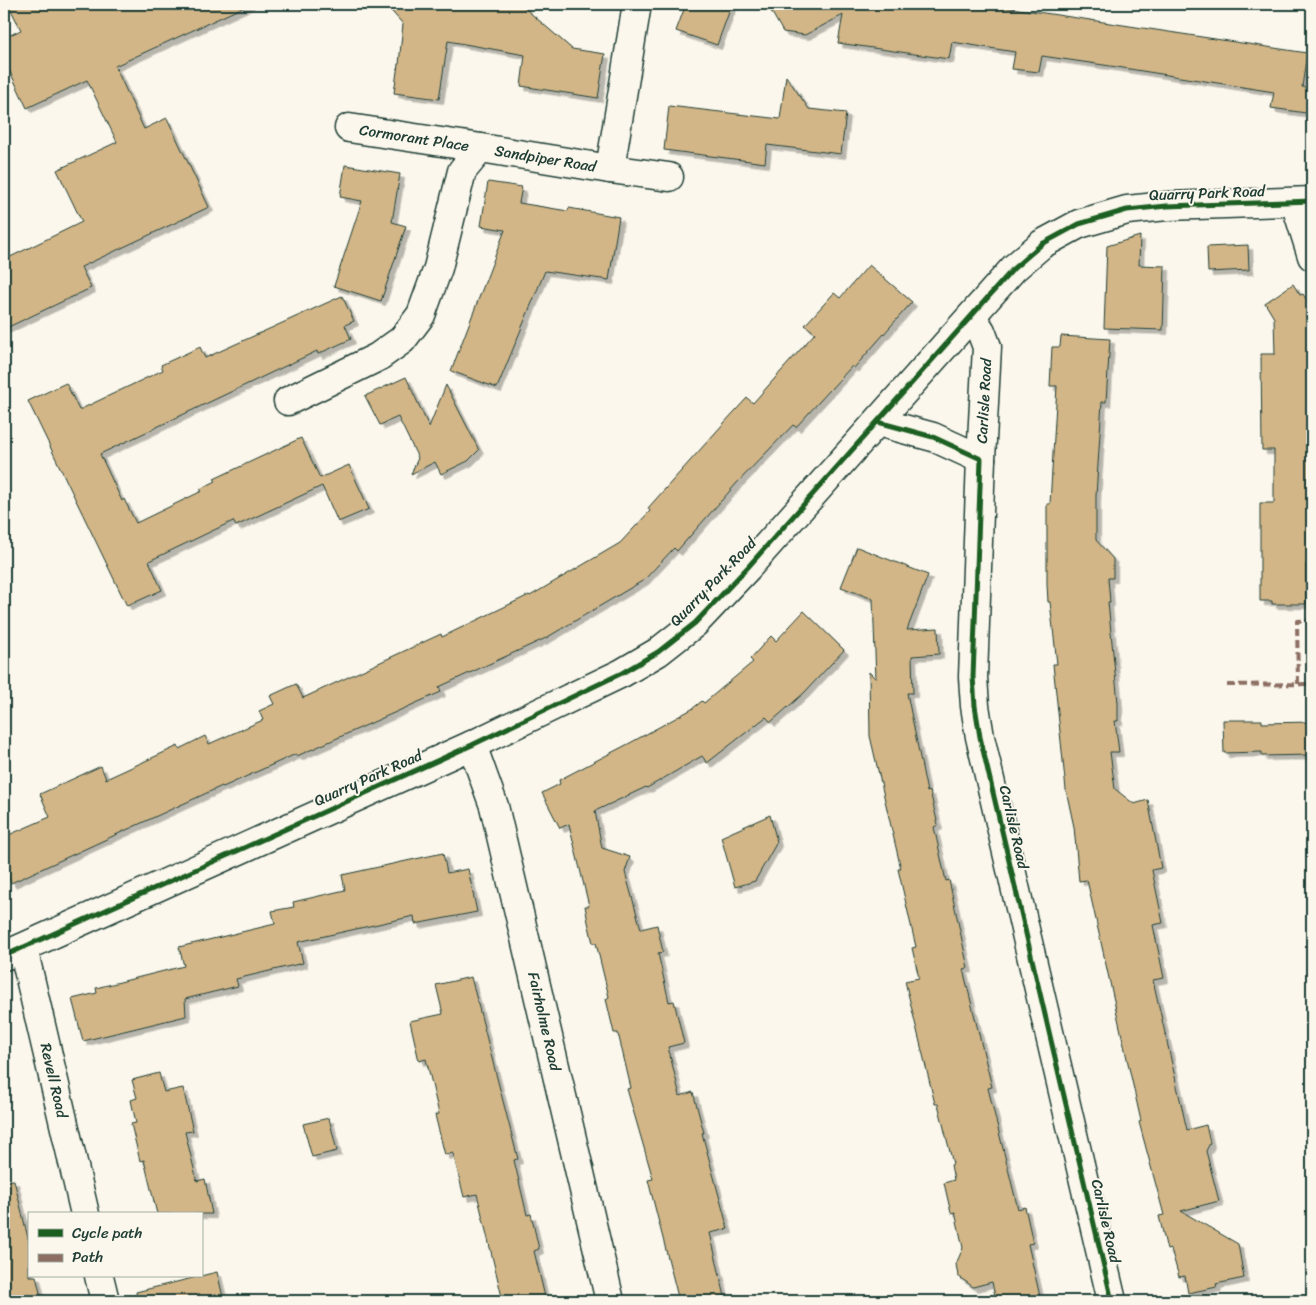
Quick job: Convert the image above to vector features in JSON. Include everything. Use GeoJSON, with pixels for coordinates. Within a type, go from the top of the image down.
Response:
{"type":"FeatureCollection","features":[{"type":"Feature","properties":{"kind":"street","name":"Sandpiper Road"},"geometry":{"type":"LineString","coordinates":[[299,396],[386,351],[402,340],[421,316],[438,268],[462,171],[481,148],[610,169],[637,4]]}},
{"type":"Feature","properties":{"kind":"street","name":"Cormorant Place"},"geometry":{"type":"LineString","coordinates":[[349,128],[481,148]]}},
{"type":"Feature","properties":{"kind":"street"},"geometry":{"type":"LineString","coordinates":[[610,169],[669,177]]}},
{"type":"Feature","properties":{"kind":"street"},"geometry":{"type":"LineString","coordinates":[[1303,202],[1312,256]]}},
{"type":"Feature","properties":{"kind":"street","name":"Quarry Park Road"},"geometry":{"type":"LineString","coordinates":[[14,952],[472,745],[622,673],[658,652],[695,623],[878,422],[1014,268],[1042,244],[1078,224],[1136,209],[1168,206],[1303,202]]}},
{"type":"Feature","properties":{"kind":"street","name":"Carlisle Road"},"geometry":{"type":"LineString","coordinates":[[972,316],[981,331],[987,347],[973,677],[975,706],[980,737],[1112,1301]]}},
{"type":"Feature","properties":{"kind":"street","name":"Carlisle Road"},"geometry":{"type":"LineString","coordinates":[[878,422],[933,437],[982,459]]}},
{"type":"Feature","properties":{"kind":"street","name":"Fairholme Road"},"geometry":{"type":"LineString","coordinates":[[472,745],[494,806],[610,1301]]}},
{"type":"Feature","properties":{"kind":"street","name":"Revell Road"},"geometry":{"type":"LineString","coordinates":[[14,952],[84,1212]]}},
{"type":"Feature","properties":{"kind":"street"},"geometry":{"type":"LineString","coordinates":[[99,1278],[105,1301]]}},
{"type":"Feature","properties":{"kind":"building"},"geometry":{"type":"Polygon","coordinates":[[[8,4],[250,4],[115,66],[144,129],[167,118],[209,207],[81,267],[91,288],[4,329],[4,260],[82,222],[57,170],[117,142],[87,80],[27,108],[4,59],[4,38],[21,30],[8,4]]]}},
{"type":"Feature","properties":{"kind":"building"},"geometry":{"type":"Polygon","coordinates":[[[385,4],[520,4],[572,49],[605,54],[598,98],[521,86],[525,55],[448,41],[439,99],[394,93],[403,24],[385,4]]]}},
{"type":"Feature","properties":{"kind":"building"},"geometry":{"type":"Polygon","coordinates":[[[686,4],[732,4],[717,45],[676,31],[686,4]]]}},
{"type":"Feature","properties":{"kind":"building"},"geometry":{"type":"Polygon","coordinates":[[[767,4],[985,4],[1307,53],[1302,87],[1310,88],[1306,113],[1271,108],[1274,92],[1117,67],[1042,56],[1039,72],[1012,69],[1015,52],[952,42],[949,59],[838,43],[843,15],[805,35],[783,32],[767,4]]]}},
{"type":"Feature","properties":{"kind":"building"},"geometry":{"type":"Polygon","coordinates":[[[786,76],[809,109],[846,113],[841,154],[767,145],[765,163],[664,150],[669,106],[780,119],[786,76]]]}},
{"type":"Feature","properties":{"kind":"building"},"geometry":{"type":"Polygon","coordinates":[[[345,165],[400,174],[392,222],[406,226],[381,301],[334,286],[362,201],[340,197],[345,165]]]}},
{"type":"Feature","properties":{"kind":"building"},"geometry":{"type":"Polygon","coordinates":[[[488,182],[522,187],[519,203],[568,211],[569,208],[619,217],[609,280],[545,271],[497,388],[451,371],[505,230],[481,226],[488,182]]]}},
{"type":"Feature","properties":{"kind":"building"},"geometry":{"type":"Polygon","coordinates":[[[1140,236],[1139,265],[1165,266],[1163,330],[1104,328],[1107,246],[1140,236]]]}},
{"type":"Feature","properties":{"kind":"building"},"geometry":{"type":"Polygon","coordinates":[[[1248,245],[1249,270],[1208,272],[1207,247],[1248,245]]]}},
{"type":"Feature","properties":{"kind":"building"},"geometry":{"type":"Polygon","coordinates":[[[869,265],[912,302],[854,368],[852,366],[796,427],[793,425],[736,484],[677,551],[674,548],[644,580],[546,638],[439,687],[441,692],[297,756],[296,754],[222,786],[11,883],[4,865],[4,837],[50,817],[40,794],[101,766],[106,779],[178,746],[179,749],[205,736],[209,744],[263,720],[259,711],[274,704],[270,696],[296,684],[303,698],[441,634],[442,637],[530,596],[620,543],[650,511],[648,508],[747,398],[753,403],[815,333],[805,325],[834,293],[840,298],[869,265]]]}},
{"type":"Feature","properties":{"kind":"building"},"geometry":{"type":"Polygon","coordinates":[[[1293,284],[1300,295],[1303,294],[1312,308],[1312,449],[1309,449],[1309,564],[1306,564],[1306,604],[1272,604],[1272,601],[1260,601],[1260,503],[1274,503],[1274,450],[1262,450],[1261,354],[1275,354],[1274,318],[1265,303],[1293,284]]]}},
{"type":"Feature","properties":{"kind":"building"},"geometry":{"type":"Polygon","coordinates":[[[342,296],[354,321],[345,325],[351,339],[318,354],[317,351],[100,454],[122,501],[124,499],[136,523],[202,491],[200,489],[216,481],[214,479],[301,438],[320,478],[349,465],[369,509],[338,522],[322,486],[236,526],[233,521],[149,561],[162,590],[127,606],[28,401],[66,383],[79,410],[163,370],[161,365],[200,347],[205,358],[342,296]]]}},
{"type":"Feature","properties":{"kind":"building"},"geometry":{"type":"Polygon","coordinates":[[[1061,336],[1110,339],[1106,402],[1102,402],[1096,496],[1096,540],[1113,559],[1113,578],[1108,578],[1110,602],[1108,602],[1118,703],[1118,721],[1115,721],[1119,752],[1110,752],[1115,789],[1134,804],[1148,800],[1161,868],[1152,870],[1163,923],[1153,925],[1164,978],[1153,980],[1187,1130],[1206,1125],[1210,1143],[1206,1151],[1219,1201],[1181,1211],[1238,1244],[1244,1278],[1216,1284],[1217,1287],[1188,1293],[1185,1276],[1179,1277],[1171,1249],[1167,1250],[1159,1216],[1164,1215],[1139,1122],[1141,1121],[1087,880],[1079,881],[1074,827],[1066,790],[1053,664],[1057,664],[1047,584],[1047,504],[1050,504],[1057,386],[1050,386],[1052,347],[1060,347],[1061,336]]]}},
{"type":"Feature","properties":{"kind":"building"},"geometry":{"type":"Polygon","coordinates":[[[406,377],[429,427],[446,385],[479,450],[468,461],[441,474],[435,462],[411,474],[418,458],[398,417],[380,425],[365,396],[406,377]]]}},
{"type":"Feature","properties":{"kind":"building"},"geometry":{"type":"Polygon","coordinates":[[[857,547],[928,575],[907,630],[938,628],[939,654],[912,656],[913,693],[907,693],[927,792],[930,791],[938,825],[934,827],[946,881],[949,880],[968,968],[963,969],[992,1087],[988,1088],[1018,1209],[1025,1207],[1033,1243],[1028,1244],[1041,1301],[996,1301],[992,1282],[973,1287],[958,1276],[956,1264],[963,1248],[955,1212],[951,1213],[944,1183],[954,1180],[951,1165],[953,1164],[938,1104],[935,1104],[905,981],[919,978],[912,948],[916,947],[898,869],[901,869],[870,736],[869,672],[876,679],[873,599],[841,587],[857,547]]]}},
{"type":"Feature","properties":{"kind":"building"},"geometry":{"type":"Polygon","coordinates":[[[804,611],[844,650],[804,693],[771,722],[766,717],[707,763],[702,756],[647,788],[595,811],[602,848],[630,857],[625,872],[641,929],[657,925],[663,952],[658,953],[669,1002],[674,1001],[684,1043],[668,1047],[680,1096],[693,1092],[728,1229],[710,1233],[726,1301],[679,1301],[648,1180],[653,1179],[627,1089],[631,1088],[618,1033],[614,1033],[606,999],[609,997],[596,943],[593,943],[588,922],[585,906],[589,906],[569,824],[560,828],[542,793],[560,784],[559,780],[692,709],[702,701],[704,703],[753,662],[750,659],[771,636],[776,641],[804,611]]]}},
{"type":"Feature","properties":{"kind":"building"},"geometry":{"type":"Polygon","coordinates":[[[1223,720],[1262,720],[1262,723],[1312,722],[1312,755],[1262,756],[1262,752],[1224,753],[1223,720]]]}},
{"type":"Feature","properties":{"kind":"building"},"geometry":{"type":"Polygon","coordinates":[[[770,815],[777,842],[755,881],[735,887],[721,837],[770,815]]]}},
{"type":"Feature","properties":{"kind":"building"},"geometry":{"type":"Polygon","coordinates":[[[443,853],[447,873],[468,869],[477,912],[415,924],[414,916],[298,942],[303,963],[236,979],[238,986],[185,999],[186,1016],[83,1041],[72,999],[97,993],[96,988],[184,966],[179,947],[275,924],[272,911],[294,907],[293,902],[345,890],[342,875],[443,853]]]}},
{"type":"Feature","properties":{"kind":"building"},"geometry":{"type":"Polygon","coordinates":[[[471,977],[518,1159],[514,1160],[527,1215],[531,1214],[539,1249],[534,1251],[546,1301],[503,1301],[477,1194],[464,1197],[453,1153],[445,1155],[435,1115],[439,1114],[426,1059],[419,1061],[410,1021],[443,1014],[436,985],[471,977]]]}},
{"type":"Feature","properties":{"kind":"building"},"geometry":{"type":"Polygon","coordinates":[[[159,1073],[164,1092],[183,1088],[193,1131],[185,1132],[197,1181],[205,1179],[212,1214],[202,1214],[202,1212],[157,1212],[144,1160],[140,1161],[131,1124],[136,1123],[131,1100],[137,1098],[132,1080],[159,1073]]]}},
{"type":"Feature","properties":{"kind":"building"},"geometry":{"type":"Polygon","coordinates":[[[329,1118],[337,1151],[312,1157],[303,1124],[329,1118]]]}},
{"type":"Feature","properties":{"kind":"building"},"geometry":{"type":"Polygon","coordinates":[[[14,1180],[28,1238],[28,1278],[36,1278],[42,1301],[4,1301],[4,1181],[14,1180]]]}},
{"type":"Feature","properties":{"kind":"building"},"geometry":{"type":"Polygon","coordinates":[[[217,1272],[224,1301],[137,1301],[136,1292],[193,1278],[202,1278],[202,1276],[217,1272]]]}},
{"type":"Feature","properties":{"kind":"marked path"},"geometry":{"type":"LineString","coordinates":[[1298,684],[1297,621],[1312,620]]}},
{"type":"Feature","properties":{"kind":"marked path"},"geometry":{"type":"LineString","coordinates":[[1227,685],[1312,684]]}},
{"type":"Feature","properties":{"kind":"cycle path"},"geometry":{"type":"LineString","coordinates":[[4,956],[472,745],[622,673],[658,652],[695,623],[748,567],[1014,268],[1042,244],[1079,224],[1127,210],[1167,206],[1312,201]]}},
{"type":"Feature","properties":{"kind":"cycle path"},"geometry":{"type":"LineString","coordinates":[[878,422],[933,437],[981,459],[973,677],[975,706],[980,737],[1112,1301]]}}]}
